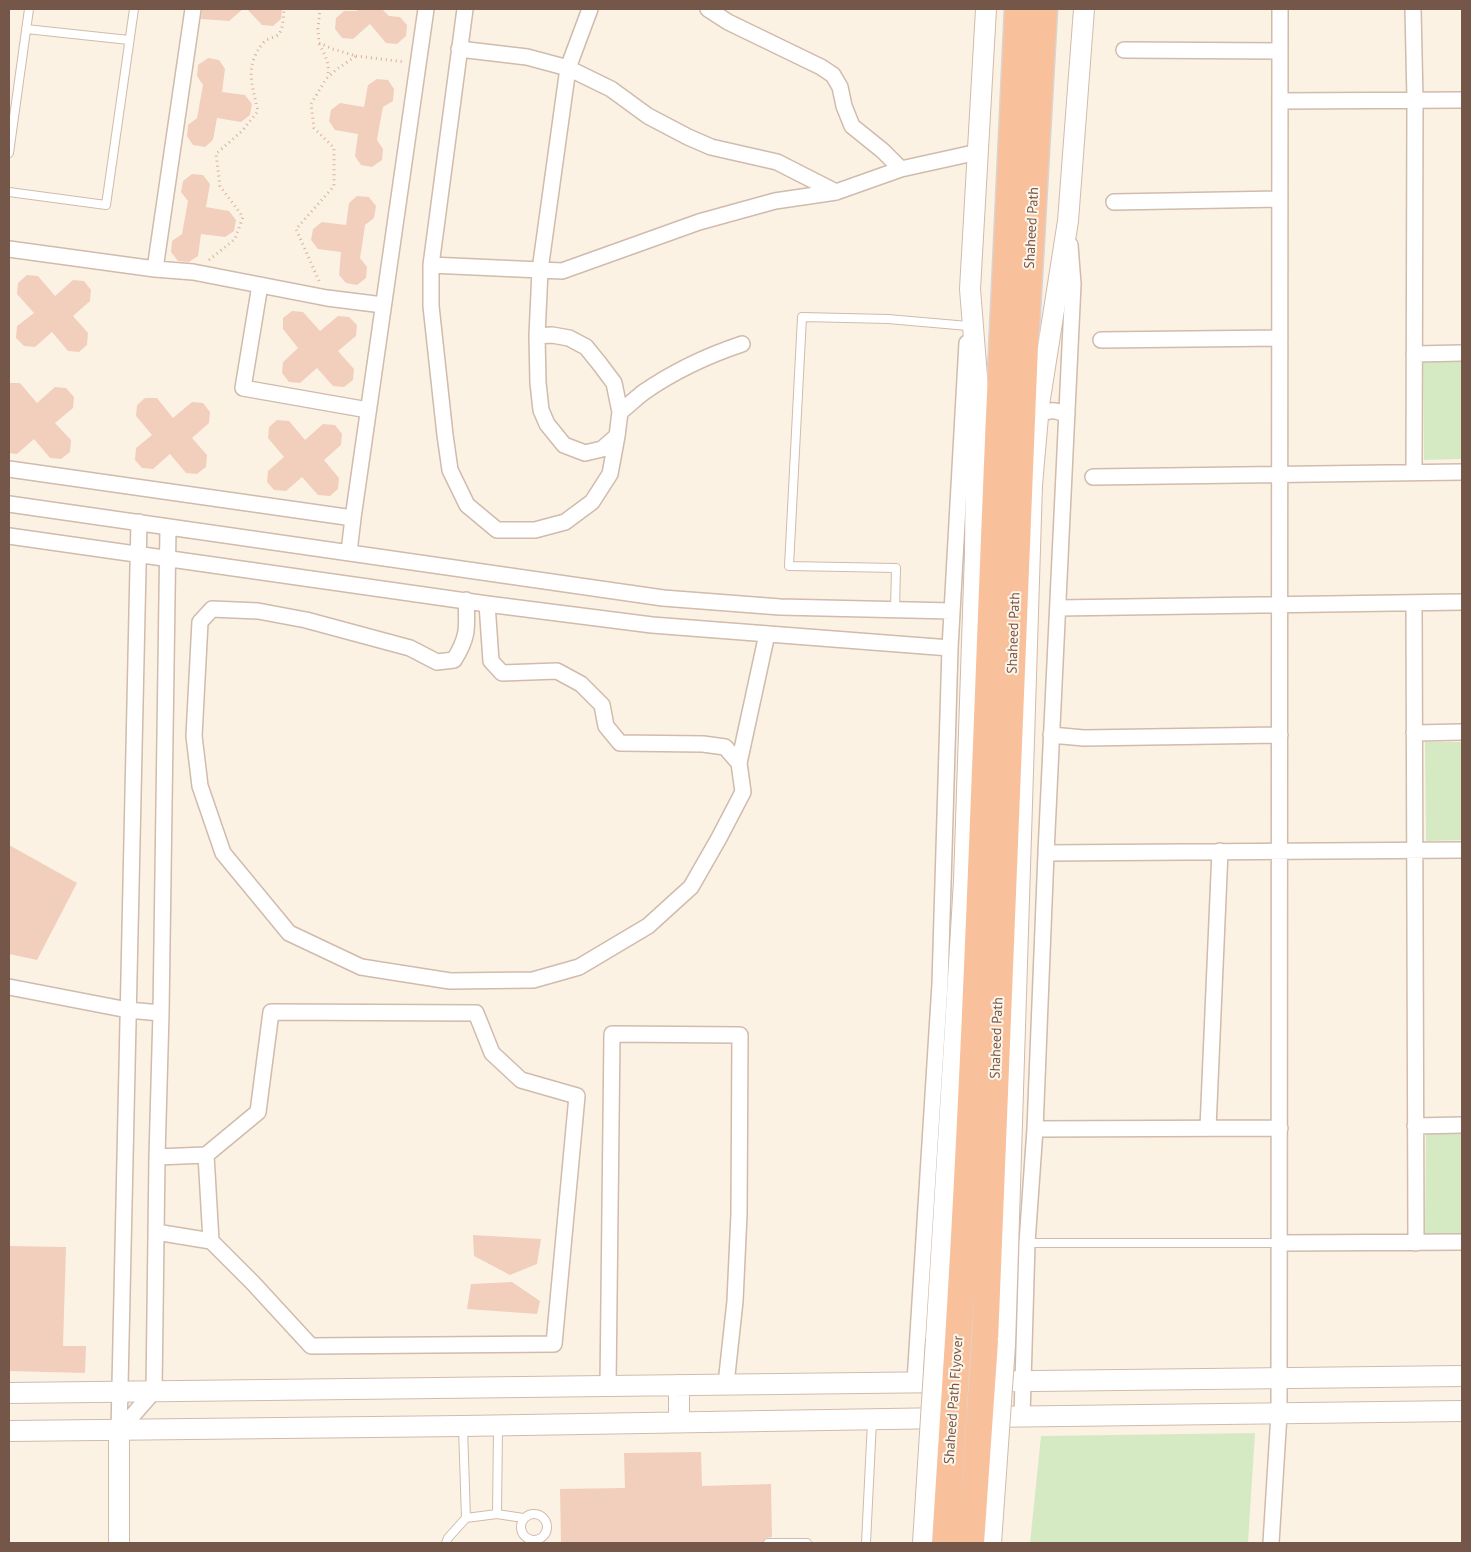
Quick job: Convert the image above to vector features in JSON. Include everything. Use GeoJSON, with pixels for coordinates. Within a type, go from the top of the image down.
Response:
{"type":"FeatureCollection","features":[{"type":"Feature","properties":{"kind":"highway","name":"Shaheed Path"},"geometry":{"type":"LineString","coordinates":[[976,1257],[983,826],[986,457],[1018,9]]}},
{"type":"Feature","properties":{"kind":"highway","name":"Shaheed Path"},"geometry":{"type":"LineString","coordinates":[[976,1257],[1023,558],[1025,345],[1044,9]]}},
{"type":"Feature","properties":{"kind":"highway","name":"Shaheed Path Flyover"},"geometry":{"type":"LineString","coordinates":[[945,1543],[947,1340],[976,1257]]}},
{"type":"Feature","properties":{"kind":"highway","name":"Shaheed Path Flyover"},"geometry":{"type":"LineString","coordinates":[[971,1543],[995,1343],[976,1257]]}},
{"type":"Feature","properties":{"kind":"street"},"geometry":{"type":"LineString","coordinates":[[155,270],[193,9]]}},
{"type":"Feature","properties":{"kind":"street"},"geometry":{"type":"LineString","coordinates":[[348,552],[426,9]]}},
{"type":"Feature","properties":{"kind":"street"},"geometry":{"type":"LineString","coordinates":[[465,9],[431,265],[431,306],[450,470],[468,505],[497,530],[535,530],[565,522],[592,502],[610,474],[620,412],[614,383],[586,347],[569,338],[552,335],[537,336]]}},
{"type":"Feature","properties":{"kind":"street"},"geometry":{"type":"LineString","coordinates":[[590,9],[568,68],[540,270],[537,336],[538,382],[541,410],[547,424],[564,445],[585,453],[602,449],[617,436]]}},
{"type":"Feature","properties":{"kind":"street"},"geometry":{"type":"LineString","coordinates":[[708,9],[728,22],[821,67],[833,75],[840,87],[844,106],[852,126],[883,151],[901,169]]}},
{"type":"Feature","properties":{"kind":"street"},"geometry":{"type":"LineString","coordinates":[[915,1382],[940,984],[950,648],[986,9]]}},
{"type":"Feature","properties":{"kind":"street"},"geometry":{"type":"LineString","coordinates":[[991,1543],[995,1343],[1023,558],[1038,414],[1068,221],[1084,9]]}},
{"type":"Feature","properties":{"kind":"street"},"geometry":{"type":"LineString","coordinates":[[1271,1543],[1280,1414],[1280,9]]}},
{"type":"Feature","properties":{"kind":"street"},"geometry":{"type":"LineString","coordinates":[[1413,9],[1415,100],[1414,472]]}},
{"type":"Feature","properties":{"kind":"street"},"geometry":{"type":"LineString","coordinates":[[460,49],[527,57],[568,68],[611,89],[648,116],[688,137],[711,147],[777,162],[836,192]]}},
{"type":"Feature","properties":{"kind":"street"},"geometry":{"type":"LineString","coordinates":[[1124,50],[1280,51]]}},
{"type":"Feature","properties":{"kind":"street"},"geometry":{"type":"LineString","coordinates":[[1280,101],[1462,100]]}},
{"type":"Feature","properties":{"kind":"street"},"geometry":{"type":"LineString","coordinates":[[431,265],[562,271],[699,222],[775,201],[836,192],[901,169],[978,152]]}},
{"type":"Feature","properties":{"kind":"street"},"geometry":{"type":"LineString","coordinates":[[1114,202],[1280,200]]}},
{"type":"Feature","properties":{"kind":"street"},"geometry":{"type":"LineString","coordinates":[[1022,1417],[1027,1243],[1035,1129],[1073,284],[1068,221]]}},
{"type":"Feature","properties":{"kind":"street"},"geometry":{"type":"LineString","coordinates":[[9,249],[155,270],[193,272],[327,298],[383,305]]}},
{"type":"Feature","properties":{"kind":"street"},"geometry":{"type":"LineString","coordinates":[[260,285],[243,388],[368,410]]}},
{"type":"Feature","properties":{"kind":"street"},"geometry":{"type":"LineString","coordinates":[[923,1543],[947,1340],[975,553],[986,457],[979,402],[970,289]]}},
{"type":"Feature","properties":{"kind":"street"},"geometry":{"type":"LineString","coordinates":[[1101,340],[1280,338]]}},
{"type":"Feature","properties":{"kind":"street"},"geometry":{"type":"LineString","coordinates":[[620,412],[644,392],[674,375],[715,353],[742,344]]}},
{"type":"Feature","properties":{"kind":"street"},"geometry":{"type":"LineString","coordinates":[[1414,354],[1462,353]]}},
{"type":"Feature","properties":{"kind":"street"},"geometry":{"type":"LineString","coordinates":[[1038,414],[1051,410],[1067,415]]}},
{"type":"Feature","properties":{"kind":"street"},"geometry":{"type":"LineString","coordinates":[[9,469],[352,518]]}},
{"type":"Feature","properties":{"kind":"street"},"geometry":{"type":"LineString","coordinates":[[1093,478],[1462,472]]}},
{"type":"Feature","properties":{"kind":"street"},"geometry":{"type":"LineString","coordinates":[[9,504],[663,598],[780,607],[952,611]]}},
{"type":"Feature","properties":{"kind":"street"},"geometry":{"type":"LineString","coordinates":[[120,1543],[119,1431],[139,522]]}},
{"type":"Feature","properties":{"kind":"street"},"geometry":{"type":"LineString","coordinates":[[119,1431],[154,1391],[168,527]]}},
{"type":"Feature","properties":{"kind":"street"},"geometry":{"type":"LineString","coordinates":[[9,536],[486,604],[652,625],[950,648]]}},
{"type":"Feature","properties":{"kind":"street"},"geometry":{"type":"LineString","coordinates":[[466,600],[467,629],[463,646],[454,660],[445,662],[437,662],[410,648],[348,631],[306,620],[258,611],[212,609],[200,622],[194,736],[200,786],[223,852],[289,933],[361,967],[450,981],[533,980],[579,967],[648,926],[691,887],[743,792],[738,763],[767,634]]}},
{"type":"Feature","properties":{"kind":"street"},"geometry":{"type":"LineString","coordinates":[[1058,608],[1462,602]]}},
{"type":"Feature","properties":{"kind":"street"},"geometry":{"type":"LineString","coordinates":[[1414,603],[1416,1243]]}},
{"type":"Feature","properties":{"kind":"street"},"geometry":{"type":"LineString","coordinates":[[486,604],[490,661],[502,673],[557,671],[581,684],[602,705],[606,726],[620,743],[703,744],[725,747],[738,763]]}},
{"type":"Feature","properties":{"kind":"street"},"geometry":{"type":"LineString","coordinates":[[1414,733],[1462,732]]}},
{"type":"Feature","properties":{"kind":"street"},"geometry":{"type":"LineString","coordinates":[[1052,735],[1084,738],[1280,735]]}},
{"type":"Feature","properties":{"kind":"street"},"geometry":{"type":"LineString","coordinates":[[1046,853],[1462,850]]}},
{"type":"Feature","properties":{"kind":"street"},"geometry":{"type":"LineString","coordinates":[[1208,1128],[1220,851]]}},
{"type":"Feature","properties":{"kind":"street"},"geometry":{"type":"LineString","coordinates":[[9,987],[128,1010],[161,1014]]}},
{"type":"Feature","properties":{"kind":"street"},"geometry":{"type":"LineString","coordinates":[[156,1232],[211,1242],[253,1282],[311,1346],[554,1344],[576,1096],[521,1080],[492,1053],[476,1013],[270,1012],[258,1112],[206,1155],[157,1157]]}},
{"type":"Feature","properties":{"kind":"street"},"geometry":{"type":"LineString","coordinates":[[608,1386],[612,1034],[740,1035],[739,1214],[735,1301],[726,1384]]}},
{"type":"Feature","properties":{"kind":"street"},"geometry":{"type":"LineString","coordinates":[[1415,1126],[1462,1125]]}},
{"type":"Feature","properties":{"kind":"street"},"geometry":{"type":"LineString","coordinates":[[1035,1129],[1280,1128]]}},
{"type":"Feature","properties":{"kind":"street"},"geometry":{"type":"LineString","coordinates":[[206,1155],[211,1242]]}},
{"type":"Feature","properties":{"kind":"street"},"geometry":{"type":"LineString","coordinates":[[1280,1243],[1462,1242]]}},
{"type":"Feature","properties":{"kind":"street"},"geometry":{"type":"LineString","coordinates":[[9,1393],[1462,1376]]}},
{"type":"Feature","properties":{"kind":"street"},"geometry":{"type":"LineString","coordinates":[[679,1385],[679,1422]]}},
{"type":"Feature","properties":{"kind":"street"},"geometry":{"type":"LineString","coordinates":[[9,1431],[119,1431],[1462,1411]]}},
{"type":"Feature","properties":{"kind":"lane"},"geometry":{"type":"LineString","coordinates":[[9,153],[29,9]]}},
{"type":"Feature","properties":{"kind":"lane"},"geometry":{"type":"LineString","coordinates":[[9,192],[106,205],[134,9]]}},
{"type":"Feature","properties":{"kind":"lane"},"geometry":{"type":"LineString","coordinates":[[26,29],[129,40]]}},
{"type":"Feature","properties":{"kind":"lane"},"geometry":{"type":"LineString","coordinates":[[895,609],[896,568],[789,566],[802,316],[888,319],[968,326]]}},
{"type":"Feature","properties":{"kind":"lane"},"geometry":{"type":"LineString","coordinates":[[1027,1243],[1280,1243]]}},
{"type":"Feature","properties":{"kind":"lane"},"geometry":{"type":"LineString","coordinates":[[866,1543],[872,1419]]}},
{"type":"Feature","properties":{"kind":"lane"},"geometry":{"type":"LineString","coordinates":[[497,1514],[498,1425]]}},
{"type":"Feature","properties":{"kind":"lane"},"geometry":{"type":"LineString","coordinates":[[462,1426],[466,1518]]}},
{"type":"Feature","properties":{"kind":"lane"},"geometry":{"type":"LineString","coordinates":[[446,1543],[448,1538],[466,1518],[497,1514],[523,1518],[534,1514],[542,1517],[547,1528],[544,1536],[540,1539],[531,1540],[523,1536],[520,1528],[523,1518]]}},
{"type":"Feature","properties":{"kind":"lane"},"geometry":{"type":"LineString","coordinates":[[544,1536],[549,1543]]}},
{"type":"Feature","properties":{"kind":"lane"},"geometry":{"type":"LineString","coordinates":[[768,1543],[807,1543]]}},
{"type":"Feature","properties":{"kind":"path"},"geometry":{"type":"LineString","coordinates":[[193,272],[235,239],[244,217],[220,186],[216,154],[242,131],[258,111],[252,84],[252,60],[266,40],[278,35],[284,9]]}},
{"type":"Feature","properties":{"kind":"path"},"geometry":{"type":"LineString","coordinates":[[320,9],[319,43],[327,59],[329,71],[326,80]]}},
{"type":"Feature","properties":{"kind":"path"},"geometry":{"type":"LineString","coordinates":[[319,43],[356,56],[418,64]]}},
{"type":"Feature","properties":{"kind":"path"},"geometry":{"type":"LineString","coordinates":[[327,298],[296,229],[334,186],[334,148],[314,128],[311,104],[326,80],[337,69],[356,56]]}},
{"type":"Feature","properties":{"kind":"green space"},"geometry":{"type":"Polygon","coordinates":[[[1462,361],[1462,459],[1424,460],[1423,362],[1462,361]]]}},
{"type":"Feature","properties":{"kind":"green space"},"geometry":{"type":"Polygon","coordinates":[[[1425,742],[1462,742],[1462,840],[1426,841],[1425,742]]]}},
{"type":"Feature","properties":{"kind":"green space"},"geometry":{"type":"Polygon","coordinates":[[[1426,1134],[1462,1134],[1462,1234],[1425,1234],[1426,1134]]]}},
{"type":"Feature","properties":{"kind":"green space"},"geometry":{"type":"Polygon","coordinates":[[[1255,1433],[1248,1543],[1030,1543],[1041,1436],[1255,1433]]]}},
{"type":"Feature","properties":{"kind":"building"},"geometry":{"type":"Polygon","coordinates":[[[202,9],[243,9],[229,21],[201,19],[202,9]]]}},
{"type":"Feature","properties":{"kind":"building"},"geometry":{"type":"Polygon","coordinates":[[[247,9],[282,9],[281,19],[273,26],[262,25],[247,9]]]}},
{"type":"Feature","properties":{"kind":"building"},"geometry":{"type":"Polygon","coordinates":[[[359,9],[382,9],[389,16],[400,17],[407,25],[406,36],[397,44],[386,43],[370,24],[353,39],[342,38],[335,29],[336,18],[344,11],[356,11],[359,9]]]}},
{"type":"Feature","properties":{"kind":"building"},"geometry":{"type":"Polygon","coordinates":[[[208,58],[219,60],[225,69],[222,92],[245,95],[252,104],[250,115],[241,122],[217,118],[213,140],[205,147],[193,145],[187,136],[188,125],[197,118],[203,85],[197,76],[198,65],[208,58]]]}},
{"type":"Feature","properties":{"kind":"building"},"geometry":{"type":"Polygon","coordinates":[[[377,79],[388,80],[394,89],[393,101],[383,107],[379,128],[377,140],[383,149],[382,160],[372,167],[361,165],[355,156],[358,134],[335,130],[329,121],[331,110],[340,103],[364,107],[368,85],[377,79]]]}},
{"type":"Feature","properties":{"kind":"building"},"geometry":{"type":"Polygon","coordinates":[[[192,174],[203,175],[210,184],[206,207],[229,211],[236,220],[234,231],[225,237],[201,234],[198,256],[189,262],[178,261],[171,252],[172,241],[182,234],[188,201],[181,192],[183,181],[192,174]]]}},
{"type":"Feature","properties":{"kind":"building"},"geometry":{"type":"Polygon","coordinates":[[[357,196],[369,197],[376,206],[374,218],[365,225],[360,258],[367,267],[366,278],[357,285],[346,283],[339,275],[341,252],[318,249],[311,240],[313,229],[322,222],[346,225],[349,203],[357,196]]]}},
{"type":"Feature","properties":{"kind":"building"},"geometry":{"type":"Polygon","coordinates":[[[27,275],[38,276],[55,296],[73,280],[84,281],[91,290],[90,301],[73,316],[88,333],[87,345],[79,352],[68,351],[52,332],[35,347],[24,346],[16,338],[17,326],[34,313],[17,294],[18,283],[27,275]]]}},
{"type":"Feature","properties":{"kind":"building"},"geometry":{"type":"Polygon","coordinates":[[[292,311],[303,312],[320,331],[338,316],[349,317],[357,325],[356,336],[338,351],[354,369],[353,380],[344,387],[333,386],[317,368],[300,383],[289,382],[282,373],[283,362],[298,348],[283,329],[283,318],[292,311]]]}},
{"type":"Feature","properties":{"kind":"building"},"geometry":{"type":"Polygon","coordinates":[[[9,383],[20,383],[37,403],[55,387],[66,388],[74,397],[73,408],[55,423],[71,440],[70,452],[61,459],[50,458],[34,439],[17,454],[9,453],[9,383]]]}},
{"type":"Feature","properties":{"kind":"building"},"geometry":{"type":"Polygon","coordinates":[[[145,398],[157,398],[173,418],[192,402],[203,403],[210,412],[209,423],[192,438],[207,455],[206,467],[197,474],[186,473],[170,454],[153,469],[142,468],[135,460],[136,448],[152,435],[136,416],[137,405],[145,398]]]}},
{"type":"Feature","properties":{"kind":"building"},"geometry":{"type":"Polygon","coordinates":[[[277,420],[289,421],[305,440],[323,424],[335,425],[342,434],[341,445],[324,460],[339,478],[338,489],[330,496],[318,495],[302,477],[286,491],[274,490],[267,482],[268,471],[284,457],[268,438],[269,427],[277,420]]]}},
{"type":"Feature","properties":{"kind":"building"},"geometry":{"type":"Polygon","coordinates":[[[9,845],[77,883],[37,960],[9,954],[9,845]]]}},
{"type":"Feature","properties":{"kind":"building"},"geometry":{"type":"Polygon","coordinates":[[[473,1235],[541,1239],[537,1264],[510,1275],[474,1256],[473,1235]]]}},
{"type":"Feature","properties":{"kind":"building"},"geometry":{"type":"Polygon","coordinates":[[[9,1246],[66,1247],[63,1346],[86,1346],[85,1373],[9,1371],[9,1246]]]}},
{"type":"Feature","properties":{"kind":"building"},"geometry":{"type":"Polygon","coordinates":[[[512,1282],[540,1301],[537,1314],[467,1309],[471,1284],[512,1282]]]}},
{"type":"Feature","properties":{"kind":"building"},"geometry":{"type":"Polygon","coordinates":[[[701,1452],[702,1486],[771,1484],[772,1537],[766,1538],[762,1543],[561,1543],[560,1489],[625,1488],[624,1453],[701,1452]]]}}]}
